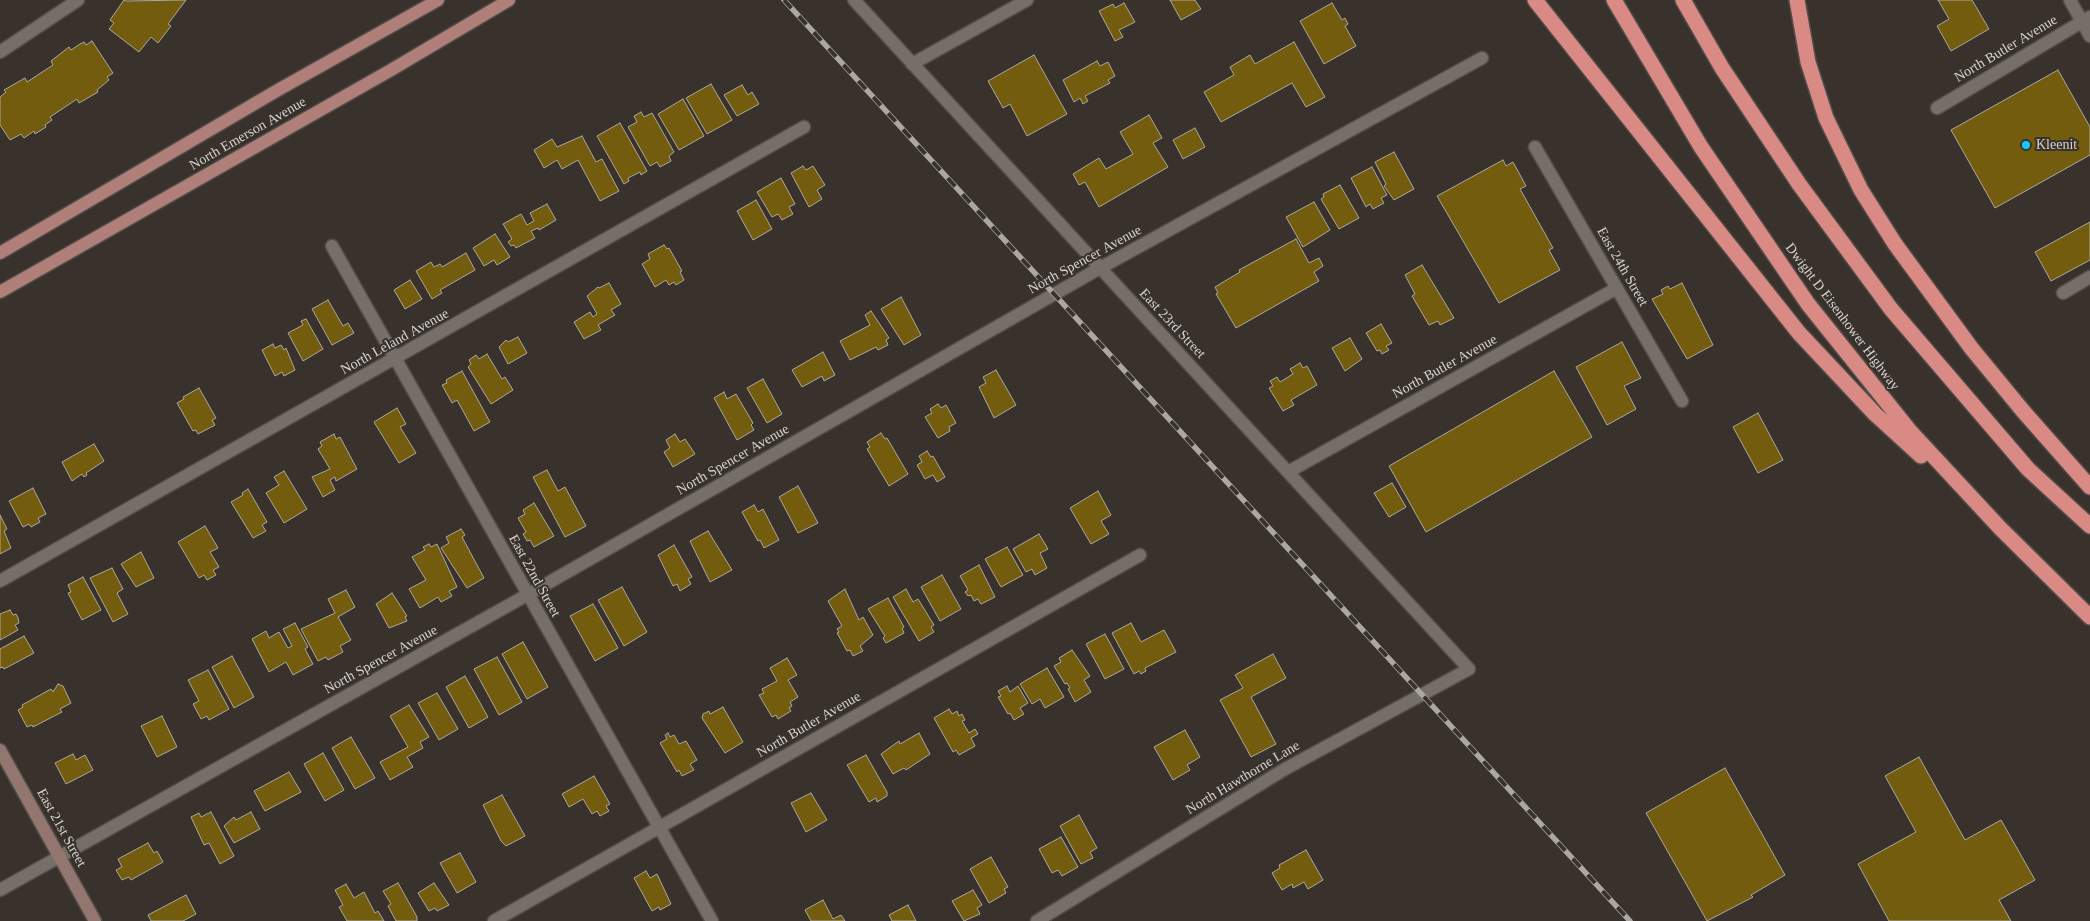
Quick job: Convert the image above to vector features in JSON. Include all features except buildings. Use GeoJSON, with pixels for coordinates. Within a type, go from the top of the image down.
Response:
{"type":"FeatureCollection","features":[{"type":"Feature","properties":{"kind":"highway"},"geometry":{"type":"LineString","coordinates":[[1535,0],[1799,334],[1875,414],[2000,528]]}},
{"type":"Feature","properties":{"kind":"highway","name":"Dwight D Eisenhower Highway"},"geometry":{"type":"LineString","coordinates":[[1614,0],[1706,154],[1808,304],[1909,430],[2000,528],[2090,617]]}},
{"type":"Feature","properties":{"kind":"highway"},"geometry":{"type":"LineString","coordinates":[[1683,0],[1722,68],[1799,184],[1891,309],[2028,469],[2090,526]]}},
{"type":"Feature","properties":{"kind":"highway"},"geometry":{"type":"LineString","coordinates":[[1797,0],[1805,48],[1819,98],[1832,134],[1861,190],[1896,244],[1972,349],[2023,411],[2090,487]]}},
{"type":"Feature","properties":{"kind":"main road","name":"North Emerson Avenue"},"geometry":{"type":"LineString","coordinates":[[0,253],[278,90],[438,0]]}},
{"type":"Feature","properties":{"kind":"main road","name":"North Emerson Avenue"},"geometry":{"type":"LineString","coordinates":[[0,292],[391,70],[509,0]]}},
{"type":"Feature","properties":{"kind":"main road","name":"East 21st Street"},"geometry":{"type":"LineString","coordinates":[[0,750],[95,921]]}},
{"type":"Feature","properties":{"kind":"street"},"geometry":{"type":"LineString","coordinates":[[0,52],[78,0]]}},
{"type":"Feature","properties":{"kind":"street","name":"East 23rd Street"},"geometry":{"type":"LineString","coordinates":[[854,0],[1469,669]]}},
{"type":"Feature","properties":{"kind":"street"},"geometry":{"type":"LineString","coordinates":[[912,64],[1027,0]]}},
{"type":"Feature","properties":{"kind":"street"},"geometry":{"type":"LineString","coordinates":[[2070,0],[2086,19],[2090,36]]}},
{"type":"Feature","properties":{"kind":"street","name":"North Butler Avenue"},"geometry":{"type":"LineString","coordinates":[[1937,108],[2086,19]]}},
{"type":"Feature","properties":{"kind":"street","name":"North Spencer Avenue"},"geometry":{"type":"LineString","coordinates":[[0,890],[527,594],[1100,268],[1482,58]]}},
{"type":"Feature","properties":{"kind":"street","name":"North Leland Avenue"},"geometry":{"type":"LineString","coordinates":[[0,582],[804,127]]}},
{"type":"Feature","properties":{"kind":"street","name":"East 24th Street"},"geometry":{"type":"LineString","coordinates":[[1535,147],[1682,401]]}},
{"type":"Feature","properties":{"kind":"street","name":"East 22nd Street"},"geometry":{"type":"LineString","coordinates":[[332,246],[712,921]]}},
{"type":"Feature","properties":{"kind":"street"},"geometry":{"type":"LineString","coordinates":[[2063,293],[2090,278]]}},
{"type":"Feature","properties":{"kind":"street","name":"North Butler Avenue"},"geometry":{"type":"LineString","coordinates":[[1288,472],[1617,288]]}},
{"type":"Feature","properties":{"kind":"street","name":"North Butler Avenue"},"geometry":{"type":"LineString","coordinates":[[494,921],[1140,555]]}},
{"type":"Feature","properties":{"kind":"street","name":"North Hawthorne Lane"},"geometry":{"type":"LineString","coordinates":[[1037,921],[1285,770],[1469,669]]}},
{"type":"Feature","properties":{"kind":"railway"},"geometry":{"type":"LineString","coordinates":[[784,0],[1630,921]]}},
{"type":"Feature","properties":{"kind":"place","name":"Kleenit"},"geometry":{"type":"Point","coordinates":[2026,145]}}]}
